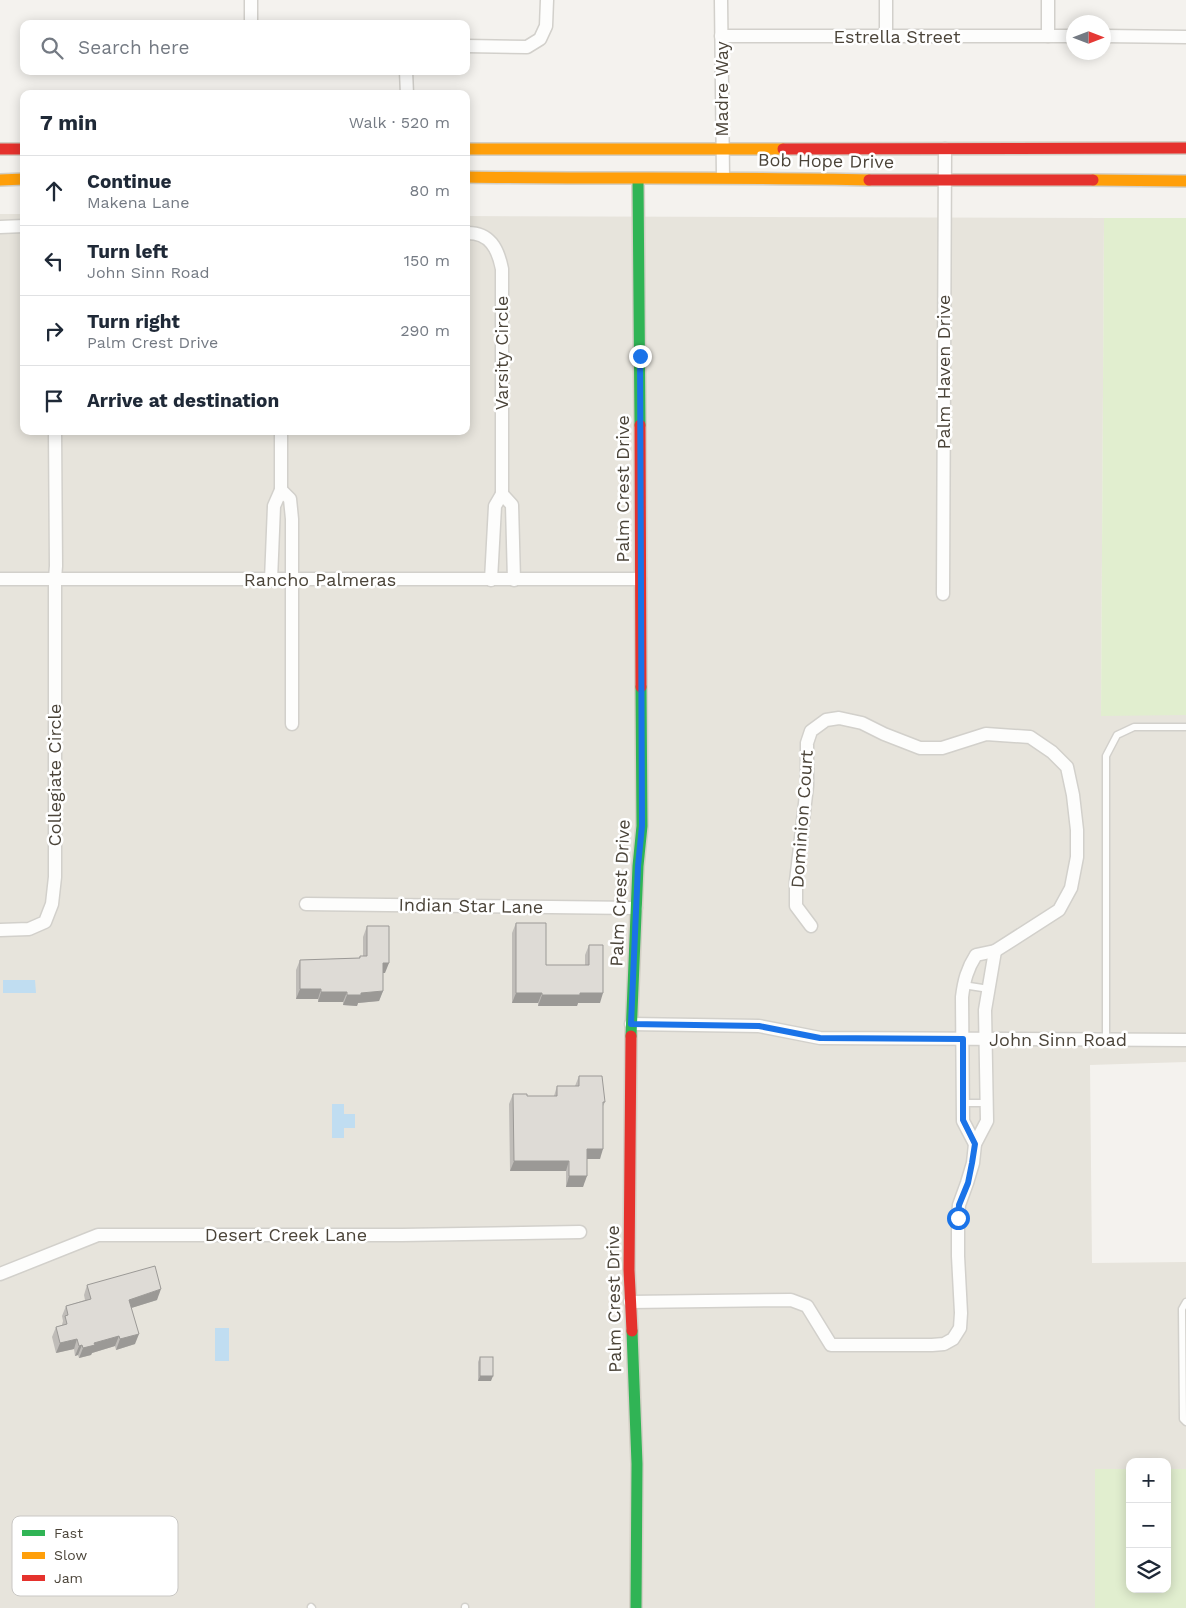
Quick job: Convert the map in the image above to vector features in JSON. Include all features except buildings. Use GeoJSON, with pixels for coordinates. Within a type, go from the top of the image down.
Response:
{"type":"FeatureCollection","features":[{"type":"Feature","properties":{"kind":"main road"},"geometry":{"type":"LineString","coordinates":[[0,148],[20,148]]}},
{"type":"Feature","properties":{"kind":"main road","name":"Bob Hope Drive"},"geometry":{"type":"LineString","coordinates":[[470,149],[945,150],[1186,148]]}},
{"type":"Feature","properties":{"kind":"main road","name":"Bob Hope Drive"},"geometry":{"type":"LineString","coordinates":[[470,177],[1186,181]]}},
{"type":"Feature","properties":{"kind":"main road","name":"Palm Crest Drive"},"geometry":{"type":"LineString","coordinates":[[636,1608],[636,1464],[629,1270],[631,1024],[638,866],[642,826],[638,179]]}},
{"type":"Feature","properties":{"kind":"main road"},"geometry":{"type":"LineString","coordinates":[[0,180],[20,180]]}},
{"type":"Feature","properties":{"kind":"street"},"geometry":{"type":"LineString","coordinates":[[251,0],[252,20]]}},
{"type":"Feature","properties":{"kind":"street"},"geometry":{"type":"LineString","coordinates":[[470,46],[527,47],[540,39],[546,26],[547,0]]}},
{"type":"Feature","properties":{"kind":"street","name":"Madre Way"},"geometry":{"type":"LineString","coordinates":[[722,0],[723,177]]}},
{"type":"Feature","properties":{"kind":"street"},"geometry":{"type":"LineString","coordinates":[[886,0],[886,37]]}},
{"type":"Feature","properties":{"kind":"street"},"geometry":{"type":"LineString","coordinates":[[1048,0],[1048,36]]}},
{"type":"Feature","properties":{"kind":"street","name":"Estrella Street"},"geometry":{"type":"LineString","coordinates":[[721,36],[1066,36]]}},
{"type":"Feature","properties":{"kind":"street"},"geometry":{"type":"LineString","coordinates":[[1111,36],[1186,36]]}},
{"type":"Feature","properties":{"kind":"street"},"geometry":{"type":"LineString","coordinates":[[406,75],[407,90]]}},
{"type":"Feature","properties":{"kind":"street","name":"Palm Haven Drive"},"geometry":{"type":"LineString","coordinates":[[943,594],[945,150]]}},
{"type":"Feature","properties":{"kind":"street"},"geometry":{"type":"LineString","coordinates":[[0,227],[20,226]]}},
{"type":"Feature","properties":{"kind":"street","name":"Varsity Circle"},"geometry":{"type":"LineString","coordinates":[[470,232],[474,232],[490,240],[498,254],[502,269],[502,494],[495,506],[491,580]]}},
{"type":"Feature","properties":{"kind":"street","name":"Collegiate Circle"},"geometry":{"type":"LineString","coordinates":[[0,930],[29,930],[46,922],[52,904],[54,877],[54,579],[56,566],[54,435]]}},
{"type":"Feature","properties":{"kind":"street"},"geometry":{"type":"LineString","coordinates":[[271,580],[274,506],[281,490],[281,435]]}},
{"type":"Feature","properties":{"kind":"street"},"geometry":{"type":"LineString","coordinates":[[281,490],[290,499],[292,527],[292,724]]}},
{"type":"Feature","properties":{"kind":"street","name":"Varsity Circle"},"geometry":{"type":"LineString","coordinates":[[502,494],[512,505],[514,580]]}},
{"type":"Feature","properties":{"kind":"street"},"geometry":{"type":"LineString","coordinates":[[273,527],[292,527]]}},
{"type":"Feature","properties":{"kind":"street"},"geometry":{"type":"LineString","coordinates":[[494,528],[512,528]]}},
{"type":"Feature","properties":{"kind":"street","name":"Rancho Palmeras"},"geometry":{"type":"LineString","coordinates":[[0,579],[640,579]]}},
{"type":"Feature","properties":{"kind":"street","name":"Dominion Court"},"geometry":{"type":"LineString","coordinates":[[811,926],[796,906],[796,881],[806,786],[807,743],[811,731],[826,720],[839,718],[862,723],[920,748],[942,748],[986,734],[1030,737],[1052,752],[1067,767],[1074,795],[1077,830],[1077,857],[1071,888],[1059,910],[995,951],[976,955],[968,966],[963,985],[963,1120],[975,1144]]}},
{"type":"Feature","properties":{"kind":"street","name":"Indian Star Lane"},"geometry":{"type":"LineString","coordinates":[[306,904],[636,908]]}},
{"type":"Feature","properties":{"kind":"street"},"geometry":{"type":"LineString","coordinates":[[630,1302],[791,1300],[807,1306],[831,1344],[932,1345],[944,1344],[953,1339],[960,1328],[961,1313],[958,1256],[959,1205],[968,1183],[975,1144],[987,1121],[985,1010],[995,951]]}},
{"type":"Feature","properties":{"kind":"street","name":"John Sinn Road"},"geometry":{"type":"LineString","coordinates":[[631,1024],[759,1026],[820,1038],[1186,1040]]}},
{"type":"Feature","properties":{"kind":"street","name":"Desert Creek Lane"},"geometry":{"type":"LineString","coordinates":[[0,1274],[98,1235],[402,1235],[580,1232]]}},
{"type":"Feature","properties":{"kind":"lane"},"geometry":{"type":"LineString","coordinates":[[1106,1040],[1106,756],[1117,735],[1134,727],[1186,728]]}},
{"type":"Feature","properties":{"kind":"lane"},"geometry":{"type":"LineString","coordinates":[[963,985],[989,990]]}},
{"type":"Feature","properties":{"kind":"lane"},"geometry":{"type":"LineString","coordinates":[[963,1104],[987,1103]]}},
{"type":"Feature","properties":{"kind":"lane"},"geometry":{"type":"LineString","coordinates":[[1186,1302],[1182,1309],[1183,1419],[1186,1422]]}},
{"type":"Feature","properties":{"kind":"shaded area"},"geometry":{"type":"Polygon","coordinates":[[[0,214],[20,214],[20,435],[470,435],[470,216],[1104,218],[1101,715],[1186,715],[1186,1062],[1090,1065],[1092,1263],[1186,1262],[1186,1469],[1171,1469],[1171,1458],[1126,1458],[1126,1469],[1095,1469],[1095,1608],[0,1608],[0,214]]]}},
{"type":"Feature","properties":{"kind":"green space"},"geometry":{"type":"Polygon","coordinates":[[[1104,218],[1186,218],[1186,715],[1101,716],[1104,218]]]}},
{"type":"Feature","properties":{"kind":"green space"},"geometry":{"type":"Polygon","coordinates":[[[1095,1469],[1126,1469],[1126,1593],[1171,1593],[1171,1469],[1186,1469],[1186,1608],[1095,1608],[1095,1469]]]}},
{"type":"Feature","properties":{"kind":"water"},"geometry":{"type":"Polygon","coordinates":[[[3,980],[35,980],[36,993],[3,993],[3,980]]]}},
{"type":"Feature","properties":{"kind":"water"},"geometry":{"type":"Polygon","coordinates":[[[332,1104],[344,1104],[344,1114],[355,1114],[355,1128],[344,1128],[344,1138],[332,1138],[332,1104]]]}},
{"type":"Feature","properties":{"kind":"water"},"geometry":{"type":"Polygon","coordinates":[[[215,1328],[229,1328],[229,1361],[215,1361],[215,1328]]]}},
{"type":"Feature","properties":{"kind":"traffic: fast"},"geometry":{"type":"LineString","coordinates":[[638,179],[640,425]]}},
{"type":"Feature","properties":{"kind":"traffic: fast"},"geometry":{"type":"LineString","coordinates":[[631,1036],[638,866],[642,826],[641,687]]}},
{"type":"Feature","properties":{"kind":"traffic: fast"},"geometry":{"type":"LineString","coordinates":[[632,1331],[637,1464],[636,1608]]}},
{"type":"Feature","properties":{"kind":"traffic: slow"},"geometry":{"type":"LineString","coordinates":[[470,149],[783,149]]}},
{"type":"Feature","properties":{"kind":"traffic: slow"},"geometry":{"type":"LineString","coordinates":[[470,177],[869,180]]}},
{"type":"Feature","properties":{"kind":"traffic: slow"},"geometry":{"type":"LineString","coordinates":[[0,180],[20,179]]}},
{"type":"Feature","properties":{"kind":"traffic: slow"},"geometry":{"type":"LineString","coordinates":[[1093,180],[1186,181]]}},
{"type":"Feature","properties":{"kind":"traffic: jam"},"geometry":{"type":"LineString","coordinates":[[783,149],[1186,148]]}},
{"type":"Feature","properties":{"kind":"traffic: jam"},"geometry":{"type":"LineString","coordinates":[[0,149],[20,149]]}},
{"type":"Feature","properties":{"kind":"traffic: jam"},"geometry":{"type":"LineString","coordinates":[[869,180],[1093,180]]}},
{"type":"Feature","properties":{"kind":"traffic: jam"},"geometry":{"type":"LineString","coordinates":[[640,425],[641,687]]}},
{"type":"Feature","properties":{"kind":"traffic: jam"},"geometry":{"type":"LineString","coordinates":[[631,1036],[629,1270],[632,1331]]}},
{"type":"Feature","properties":{"kind":"route"},"geometry":{"type":"LineString","coordinates":[[640,356],[642,826],[638,866],[631,1024],[759,1026],[820,1038],[963,1039],[963,1120],[975,1144],[968,1183],[959,1205],[958,1218]]}}]}
